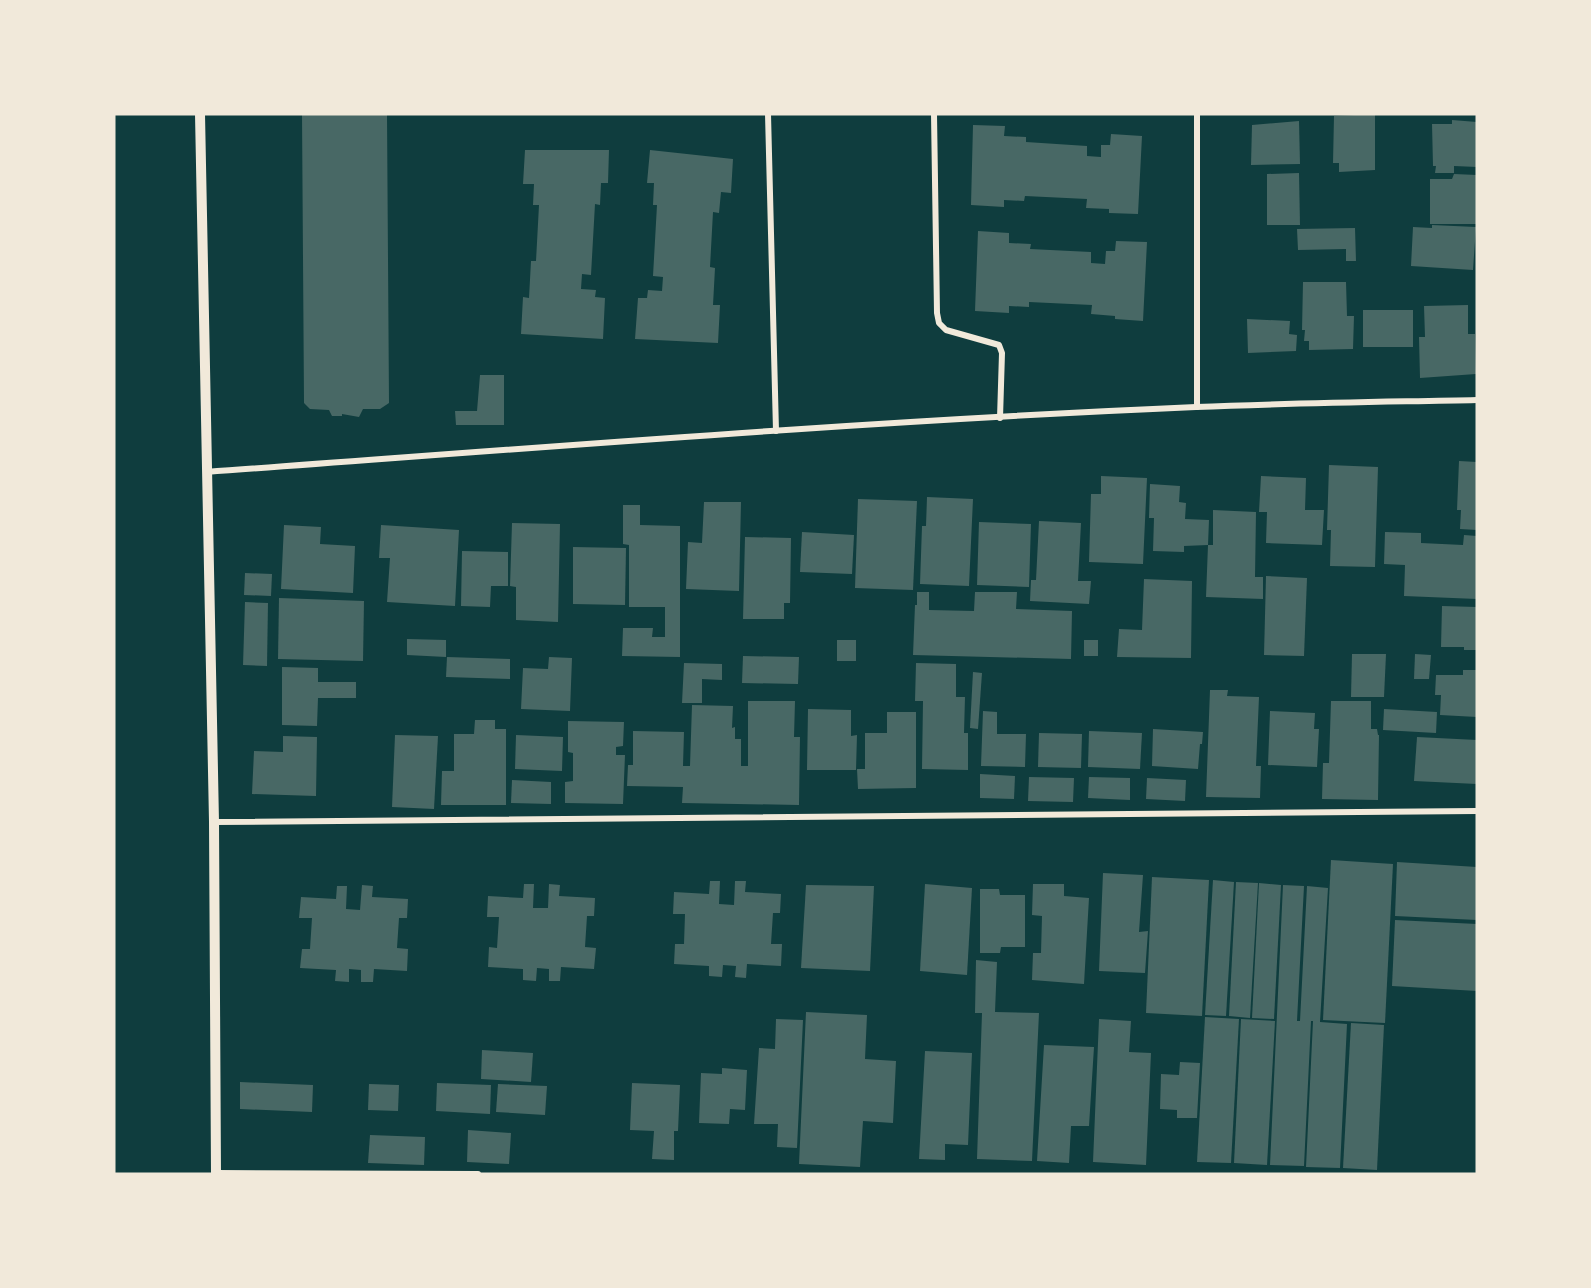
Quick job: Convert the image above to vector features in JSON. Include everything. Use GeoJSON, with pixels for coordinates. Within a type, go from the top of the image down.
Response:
{"type":"FeatureCollection","features":[{"type":"Feature","properties":{"kind":"street"},"geometry":{"type":"LineString","coordinates":[[201,114],[214,822],[216,1174],[478,1174]]}},
{"type":"Feature","properties":{"kind":"street"},"geometry":{"type":"LineString","coordinates":[[768,114],[776,431]]}},
{"type":"Feature","properties":{"kind":"street"},"geometry":{"type":"LineString","coordinates":[[934,114],[939,323],[946,330],[999,345],[1002,353],[1000,418]]}},
{"type":"Feature","properties":{"kind":"street"},"geometry":{"type":"LineString","coordinates":[[1197,114],[1197,407]]}},
{"type":"Feature","properties":{"kind":"street"},"geometry":{"type":"LineString","coordinates":[[206,472],[776,431],[1000,418],[1197,407],[1477,400]]}},
{"type":"Feature","properties":{"kind":"street"},"geometry":{"type":"LineString","coordinates":[[214,822],[1477,812]]}},
{"type":"Feature","properties":{"kind":"building"},"geometry":{"type":"Polygon","coordinates":[[[302,114],[387,114],[389,403],[380,409],[363,409],[359,417],[342,414],[342,416],[332,416],[329,410],[310,409],[304,403],[302,114]]]}},
{"type":"Feature","properties":{"kind":"building"},"geometry":{"type":"Polygon","coordinates":[[[1375,114],[1375,170],[1339,172],[1339,163],[1333,163],[1334,116],[1375,114]]]}},
{"type":"Feature","properties":{"kind":"building"},"geometry":{"type":"Polygon","coordinates":[[[1452,120],[1477,122],[1477,167],[1454,166],[1454,173],[1435,173],[1432,124],[1452,124],[1452,120]]]}},
{"type":"Feature","properties":{"kind":"building"},"geometry":{"type":"Polygon","coordinates":[[[1299,121],[1300,164],[1251,165],[1252,125],[1299,121]]]}},
{"type":"Feature","properties":{"kind":"building"},"geometry":{"type":"Polygon","coordinates":[[[973,125],[1005,126],[1004,136],[1026,137],[1026,142],[1087,146],[1087,156],[1101,157],[1101,145],[1110,145],[1111,134],[1142,136],[1138,214],[1109,213],[1109,209],[1086,208],[1087,199],[1025,196],[1024,201],[1004,200],[1004,207],[971,205],[973,125]]]}},
{"type":"Feature","properties":{"kind":"building"},"geometry":{"type":"Polygon","coordinates":[[[525,150],[609,150],[608,183],[601,183],[600,205],[595,204],[591,275],[582,274],[581,289],[596,290],[595,297],[605,298],[603,339],[521,334],[523,297],[529,298],[531,261],[536,261],[539,205],[533,205],[534,184],[523,184],[525,150]]]}},
{"type":"Feature","properties":{"kind":"building"},"geometry":{"type":"Polygon","coordinates":[[[650,150],[733,159],[731,193],[721,192],[719,213],[713,212],[710,267],[715,268],[713,305],[720,305],[718,343],[635,339],[638,298],[647,298],[648,290],[662,291],[663,277],[653,276],[657,205],[653,205],[654,183],[647,183],[650,150]]]}},
{"type":"Feature","properties":{"kind":"building"},"geometry":{"type":"Polygon","coordinates":[[[1299,173],[1300,225],[1267,225],[1267,174],[1299,173]]]}},
{"type":"Feature","properties":{"kind":"building"},"geometry":{"type":"Polygon","coordinates":[[[1454,174],[1477,175],[1477,224],[1430,224],[1430,179],[1452,179],[1454,174]]]}},
{"type":"Feature","properties":{"kind":"building"},"geometry":{"type":"Polygon","coordinates":[[[1432,225],[1476,227],[1473,270],[1411,266],[1413,227],[1432,228],[1432,225]]]}},
{"type":"Feature","properties":{"kind":"building"},"geometry":{"type":"Polygon","coordinates":[[[1355,228],[1356,261],[1346,261],[1346,249],[1298,250],[1297,229],[1355,228]]]}},
{"type":"Feature","properties":{"kind":"building"},"geometry":{"type":"Polygon","coordinates":[[[978,231],[1009,233],[1009,243],[1031,244],[1030,249],[1091,252],[1091,263],[1105,264],[1106,251],[1115,251],[1116,241],[1147,242],[1143,321],[1091,314],[1092,305],[1029,302],[1029,307],[1009,306],[1009,313],[975,311],[978,231]]]}},
{"type":"Feature","properties":{"kind":"building"},"geometry":{"type":"Polygon","coordinates":[[[1303,282],[1346,282],[1347,316],[1354,316],[1353,349],[1309,350],[1309,341],[1304,341],[1305,330],[1302,330],[1303,282]]]}},
{"type":"Feature","properties":{"kind":"building"},"geometry":{"type":"Polygon","coordinates":[[[1468,305],[1468,334],[1475,334],[1476,374],[1420,378],[1419,337],[1425,337],[1424,306],[1468,305]]]}},
{"type":"Feature","properties":{"kind":"building"},"geometry":{"type":"Polygon","coordinates":[[[1363,310],[1413,310],[1413,347],[1363,347],[1363,310]]]}},
{"type":"Feature","properties":{"kind":"building"},"geometry":{"type":"Polygon","coordinates":[[[1247,319],[1290,321],[1289,334],[1297,335],[1296,351],[1248,353],[1247,319]]]}},
{"type":"Feature","properties":{"kind":"building"},"geometry":{"type":"Polygon","coordinates":[[[480,375],[504,375],[504,425],[456,425],[455,411],[477,411],[480,375]]]}},
{"type":"Feature","properties":{"kind":"building"},"geometry":{"type":"Polygon","coordinates":[[[1459,461],[1477,462],[1477,530],[1460,529],[1461,510],[1457,510],[1459,461]]]}},
{"type":"Feature","properties":{"kind":"building"},"geometry":{"type":"Polygon","coordinates":[[[1329,465],[1378,467],[1375,567],[1330,566],[1331,530],[1327,530],[1329,465]]]}},
{"type":"Feature","properties":{"kind":"building"},"geometry":{"type":"Polygon","coordinates":[[[1101,476],[1147,478],[1143,564],[1089,562],[1091,494],[1101,494],[1101,476]]]}},
{"type":"Feature","properties":{"kind":"building"},"geometry":{"type":"Polygon","coordinates":[[[1261,476],[1306,478],[1305,510],[1324,510],[1322,545],[1266,543],[1267,512],[1259,512],[1261,476]]]}},
{"type":"Feature","properties":{"kind":"building"},"geometry":{"type":"Polygon","coordinates":[[[1150,484],[1180,486],[1179,502],[1186,503],[1185,519],[1209,520],[1208,545],[1184,546],[1184,552],[1153,551],[1154,518],[1149,518],[1150,484]]]}},
{"type":"Feature","properties":{"kind":"building"},"geometry":{"type":"Polygon","coordinates":[[[927,497],[973,499],[969,586],[920,584],[922,526],[926,526],[927,497]]]}},
{"type":"Feature","properties":{"kind":"building"},"geometry":{"type":"Polygon","coordinates":[[[858,499],[917,501],[913,590],[855,588],[858,499]]]}},
{"type":"Feature","properties":{"kind":"building"},"geometry":{"type":"Polygon","coordinates":[[[704,502],[741,502],[739,591],[686,589],[688,542],[702,543],[704,502]]]}},
{"type":"Feature","properties":{"kind":"building"},"geometry":{"type":"Polygon","coordinates":[[[623,505],[640,505],[640,525],[680,526],[680,657],[622,656],[623,628],[653,628],[652,637],[665,637],[665,607],[629,607],[629,545],[623,544],[623,505]]]}},
{"type":"Feature","properties":{"kind":"building"},"geometry":{"type":"Polygon","coordinates":[[[1213,510],[1256,512],[1255,577],[1263,577],[1263,599],[1206,597],[1208,545],[1213,545],[1213,510]]]}},
{"type":"Feature","properties":{"kind":"building"},"geometry":{"type":"Polygon","coordinates":[[[1039,521],[1081,523],[1078,581],[1091,581],[1089,604],[1030,601],[1031,580],[1036,580],[1039,521]]]}},
{"type":"Feature","properties":{"kind":"building"},"geometry":{"type":"Polygon","coordinates":[[[979,522],[1031,524],[1029,587],[977,585],[979,522]]]}},
{"type":"Feature","properties":{"kind":"building"},"geometry":{"type":"Polygon","coordinates":[[[512,523],[560,524],[558,622],[516,620],[516,587],[510,586],[512,523]]]}},
{"type":"Feature","properties":{"kind":"building"},"geometry":{"type":"Polygon","coordinates":[[[284,525],[321,527],[320,544],[355,546],[353,593],[281,589],[284,525]]]}},
{"type":"Feature","properties":{"kind":"building"},"geometry":{"type":"Polygon","coordinates":[[[381,525],[459,530],[455,606],[387,602],[390,558],[379,558],[381,525]]]}},
{"type":"Feature","properties":{"kind":"building"},"geometry":{"type":"Polygon","coordinates":[[[802,532],[854,535],[852,574],[800,572],[802,532]]]}},
{"type":"Feature","properties":{"kind":"building"},"geometry":{"type":"Polygon","coordinates":[[[1385,532],[1421,533],[1421,543],[1463,545],[1464,535],[1477,536],[1477,599],[1404,596],[1405,565],[1384,564],[1385,532]]]}},
{"type":"Feature","properties":{"kind":"building"},"geometry":{"type":"Polygon","coordinates":[[[745,537],[791,538],[790,603],[784,603],[784,619],[743,619],[745,537]]]}},
{"type":"Feature","properties":{"kind":"building"},"geometry":{"type":"Polygon","coordinates":[[[573,547],[626,548],[625,605],[573,604],[573,547]]]}},
{"type":"Feature","properties":{"kind":"building"},"geometry":{"type":"Polygon","coordinates":[[[462,551],[508,552],[508,586],[491,586],[490,607],[461,606],[462,551]]]}},
{"type":"Feature","properties":{"kind":"building"},"geometry":{"type":"Polygon","coordinates":[[[245,573],[272,574],[271,596],[244,595],[245,573]]]}},
{"type":"Feature","properties":{"kind":"building"},"geometry":{"type":"Polygon","coordinates":[[[1266,576],[1307,578],[1304,656],[1264,655],[1266,576]]]}},
{"type":"Feature","properties":{"kind":"building"},"geometry":{"type":"Polygon","coordinates":[[[1144,579],[1192,581],[1191,658],[1117,657],[1119,629],[1142,630],[1144,579]]]}},
{"type":"Feature","properties":{"kind":"building"},"geometry":{"type":"Polygon","coordinates":[[[917,592],[929,592],[929,610],[974,611],[975,592],[1017,592],[1016,609],[1072,611],[1071,659],[913,655],[917,592]]]}},
{"type":"Feature","properties":{"kind":"building"},"geometry":{"type":"Polygon","coordinates":[[[279,598],[364,601],[363,661],[278,659],[279,598]]]}},
{"type":"Feature","properties":{"kind":"building"},"geometry":{"type":"Polygon","coordinates":[[[245,602],[268,603],[267,666],[243,665],[245,602]]]}},
{"type":"Feature","properties":{"kind":"building"},"geometry":{"type":"Polygon","coordinates":[[[1442,606],[1477,607],[1477,650],[1464,650],[1464,647],[1441,647],[1442,606]]]}},
{"type":"Feature","properties":{"kind":"building"},"geometry":{"type":"Polygon","coordinates":[[[407,639],[446,640],[446,657],[407,655],[407,639]]]}},
{"type":"Feature","properties":{"kind":"building"},"geometry":{"type":"Polygon","coordinates":[[[837,640],[856,640],[856,661],[837,661],[837,640]]]}},
{"type":"Feature","properties":{"kind":"building"},"geometry":{"type":"Polygon","coordinates":[[[1084,640],[1098,640],[1098,656],[1084,656],[1084,640]]]}},
{"type":"Feature","properties":{"kind":"building"},"geometry":{"type":"Polygon","coordinates":[[[1352,654],[1386,654],[1384,697],[1351,697],[1352,654]]]}},
{"type":"Feature","properties":{"kind":"building"},"geometry":{"type":"Polygon","coordinates":[[[1415,654],[1431,655],[1429,679],[1414,679],[1415,654]]]}},
{"type":"Feature","properties":{"kind":"building"},"geometry":{"type":"Polygon","coordinates":[[[743,656],[799,657],[798,684],[742,683],[743,656]]]}},
{"type":"Feature","properties":{"kind":"building"},"geometry":{"type":"Polygon","coordinates":[[[447,657],[510,659],[510,679],[446,677],[447,657]]]}},
{"type":"Feature","properties":{"kind":"building"},"geometry":{"type":"Polygon","coordinates":[[[549,657],[572,658],[570,711],[521,709],[523,668],[548,669],[549,657]]]}},
{"type":"Feature","properties":{"kind":"building"},"geometry":{"type":"Polygon","coordinates":[[[684,663],[722,664],[722,680],[702,679],[702,703],[682,703],[684,663]]]}},
{"type":"Feature","properties":{"kind":"building"},"geometry":{"type":"Polygon","coordinates":[[[916,663],[956,664],[956,697],[965,697],[964,733],[968,733],[968,770],[922,769],[923,701],[915,701],[916,663]]]}},
{"type":"Feature","properties":{"kind":"building"},"geometry":{"type":"Polygon","coordinates":[[[282,667],[318,668],[318,682],[356,682],[356,698],[318,698],[317,726],[282,725],[282,667]]]}},
{"type":"Feature","properties":{"kind":"building"},"geometry":{"type":"Polygon","coordinates":[[[1463,670],[1477,670],[1477,717],[1440,715],[1441,695],[1435,695],[1436,675],[1463,675],[1463,670]]]}},
{"type":"Feature","properties":{"kind":"building"},"geometry":{"type":"Polygon","coordinates":[[[973,672],[982,673],[978,729],[970,728],[973,672]]]}},
{"type":"Feature","properties":{"kind":"building"},"geometry":{"type":"Polygon","coordinates":[[[1210,690],[1228,690],[1227,696],[1259,697],[1256,766],[1261,766],[1260,798],[1206,797],[1210,690]]]}},
{"type":"Feature","properties":{"kind":"building"},"geometry":{"type":"Polygon","coordinates":[[[748,701],[795,701],[794,737],[800,737],[799,805],[682,803],[683,787],[627,786],[628,765],[633,765],[633,731],[684,732],[683,766],[690,766],[692,705],[733,706],[732,728],[735,727],[735,739],[741,739],[741,766],[748,766],[748,701]]]}},
{"type":"Feature","properties":{"kind":"building"},"geometry":{"type":"Polygon","coordinates":[[[1331,701],[1371,701],[1371,729],[1377,729],[1379,735],[1378,800],[1322,799],[1323,763],[1329,763],[1331,701]]]}},
{"type":"Feature","properties":{"kind":"building"},"geometry":{"type":"Polygon","coordinates":[[[808,709],[851,710],[851,736],[857,735],[856,770],[807,770],[808,709]]]}},
{"type":"Feature","properties":{"kind":"building"},"geometry":{"type":"Polygon","coordinates":[[[1384,709],[1437,712],[1436,733],[1383,730],[1384,709]]]}},
{"type":"Feature","properties":{"kind":"building"},"geometry":{"type":"Polygon","coordinates":[[[983,711],[997,712],[997,734],[1026,734],[1025,767],[981,766],[983,711]]]}},
{"type":"Feature","properties":{"kind":"building"},"geometry":{"type":"Polygon","coordinates":[[[1270,711],[1315,713],[1314,729],[1319,729],[1317,767],[1268,765],[1270,711]]]}},
{"type":"Feature","properties":{"kind":"building"},"geometry":{"type":"Polygon","coordinates":[[[887,712],[916,712],[916,788],[858,789],[857,769],[865,769],[865,733],[887,733],[887,712]]]}},
{"type":"Feature","properties":{"kind":"building"},"geometry":{"type":"Polygon","coordinates":[[[475,720],[495,720],[495,729],[506,729],[506,805],[441,805],[442,771],[454,771],[454,734],[474,734],[475,720]]]}},
{"type":"Feature","properties":{"kind":"building"},"geometry":{"type":"Polygon","coordinates":[[[568,721],[624,722],[623,746],[616,747],[616,755],[625,755],[623,804],[565,803],[565,782],[573,781],[573,753],[568,752],[568,721]]]}},
{"type":"Feature","properties":{"kind":"building"},"geometry":{"type":"Polygon","coordinates":[[[1153,729],[1203,732],[1198,769],[1152,766],[1153,729]]]}},
{"type":"Feature","properties":{"kind":"building"},"geometry":{"type":"Polygon","coordinates":[[[1089,731],[1142,733],[1140,769],[1088,767],[1089,731]]]}},
{"type":"Feature","properties":{"kind":"building"},"geometry":{"type":"Polygon","coordinates":[[[1039,733],[1082,734],[1081,768],[1038,767],[1039,733]]]}},
{"type":"Feature","properties":{"kind":"building"},"geometry":{"type":"Polygon","coordinates":[[[395,735],[438,736],[434,809],[392,807],[395,735]]]}},
{"type":"Feature","properties":{"kind":"building"},"geometry":{"type":"Polygon","coordinates":[[[516,735],[563,737],[562,771],[515,769],[516,735]]]}},
{"type":"Feature","properties":{"kind":"building"},"geometry":{"type":"Polygon","coordinates":[[[283,736],[317,737],[316,796],[252,794],[254,751],[283,752],[283,736]]]}},
{"type":"Feature","properties":{"kind":"building"},"geometry":{"type":"Polygon","coordinates":[[[1417,737],[1477,740],[1477,784],[1414,781],[1417,737]]]}},
{"type":"Feature","properties":{"kind":"building"},"geometry":{"type":"Polygon","coordinates":[[[980,774],[1015,776],[1014,799],[980,798],[980,774]]]}},
{"type":"Feature","properties":{"kind":"building"},"geometry":{"type":"Polygon","coordinates":[[[1029,777],[1074,778],[1073,802],[1028,801],[1029,777]]]}},
{"type":"Feature","properties":{"kind":"building"},"geometry":{"type":"Polygon","coordinates":[[[1089,777],[1130,778],[1130,800],[1088,798],[1089,777]]]}},
{"type":"Feature","properties":{"kind":"building"},"geometry":{"type":"Polygon","coordinates":[[[1147,778],[1186,780],[1185,801],[1146,799],[1147,778]]]}},
{"type":"Feature","properties":{"kind":"building"},"geometry":{"type":"Polygon","coordinates":[[[512,780],[551,782],[551,804],[511,803],[512,780]]]}},
{"type":"Feature","properties":{"kind":"building"},"geometry":{"type":"Polygon","coordinates":[[[1331,860],[1393,864],[1385,1023],[1323,1020],[1331,860]]]}},
{"type":"Feature","properties":{"kind":"building"},"geometry":{"type":"Polygon","coordinates":[[[1397,862],[1477,867],[1477,920],[1395,916],[1397,862]]]}},
{"type":"Feature","properties":{"kind":"building"},"geometry":{"type":"Polygon","coordinates":[[[1103,873],[1143,875],[1139,932],[1148,931],[1145,973],[1099,971],[1103,873]]]}},
{"type":"Feature","properties":{"kind":"building"},"geometry":{"type":"Polygon","coordinates":[[[1152,877],[1209,880],[1202,1016],[1146,1013],[1152,877]]]}},
{"type":"Feature","properties":{"kind":"building"},"geometry":{"type":"Polygon","coordinates":[[[1213,880],[1234,882],[1226,1016],[1205,1015],[1213,880]]]}},
{"type":"Feature","properties":{"kind":"building"},"geometry":{"type":"Polygon","coordinates":[[[710,881],[720,881],[719,904],[734,905],[735,881],[746,881],[745,892],[781,894],[780,913],[773,913],[771,944],[782,944],[781,966],[747,964],[746,978],[735,977],[736,966],[723,965],[722,977],[709,976],[709,966],[674,964],[675,944],[684,944],[685,914],[673,914],[674,892],[709,894],[710,881]]]}},
{"type":"Feature","properties":{"kind":"building"},"geometry":{"type":"Polygon","coordinates":[[[1236,882],[1258,883],[1250,1018],[1229,1016],[1236,882]]]}},
{"type":"Feature","properties":{"kind":"building"},"geometry":{"type":"Polygon","coordinates":[[[1259,883],[1281,885],[1274,1019],[1252,1018],[1259,883]]]}},
{"type":"Feature","properties":{"kind":"building"},"geometry":{"type":"Polygon","coordinates":[[[524,884],[534,884],[533,908],[548,908],[549,884],[560,885],[559,896],[595,898],[594,916],[587,916],[585,947],[596,948],[594,969],[561,967],[560,981],[549,981],[549,969],[537,968],[536,981],[523,980],[523,969],[488,967],[489,947],[497,948],[499,917],[487,917],[488,896],[523,898],[524,884]]]}},
{"type":"Feature","properties":{"kind":"building"},"geometry":{"type":"Polygon","coordinates":[[[925,884],[972,888],[967,975],[920,971],[925,884]]]}},
{"type":"Feature","properties":{"kind":"building"},"geometry":{"type":"Polygon","coordinates":[[[1033,884],[1064,884],[1064,896],[1089,898],[1084,984],[1032,980],[1033,953],[1041,953],[1042,916],[1032,915],[1033,884]]]}},
{"type":"Feature","properties":{"kind":"building"},"geometry":{"type":"Polygon","coordinates":[[[362,885],[373,886],[372,897],[408,899],[407,918],[399,918],[397,948],[408,949],[407,971],[374,969],[373,982],[361,982],[361,970],[349,969],[349,982],[335,981],[336,970],[300,968],[302,949],[310,949],[312,918],[299,918],[301,897],[336,899],[337,886],[347,886],[346,909],[360,910],[362,885]]]}},
{"type":"Feature","properties":{"kind":"building"},"geometry":{"type":"Polygon","coordinates":[[[806,885],[874,886],[870,971],[801,968],[806,885]]]}},
{"type":"Feature","properties":{"kind":"building"},"geometry":{"type":"Polygon","coordinates":[[[1283,885],[1304,886],[1297,1021],[1300,1021],[1307,886],[1328,888],[1320,1022],[1347,1024],[1340,1168],[1306,1167],[1313,1021],[1311,1021],[1304,1166],[1270,1165],[1283,885]]]}},
{"type":"Feature","properties":{"kind":"building"},"geometry":{"type":"Polygon","coordinates":[[[980,889],[999,889],[1000,895],[1025,895],[1025,947],[1001,947],[1000,953],[980,953],[980,889]]]}},
{"type":"Feature","properties":{"kind":"building"},"geometry":{"type":"Polygon","coordinates":[[[1395,920],[1477,924],[1477,991],[1392,986],[1395,920]]]}},
{"type":"Feature","properties":{"kind":"building"},"geometry":{"type":"Polygon","coordinates":[[[976,960],[997,962],[995,1012],[1039,1013],[1032,1161],[977,1159],[982,1013],[975,1013],[976,960]]]}},
{"type":"Feature","properties":{"kind":"building"},"geometry":{"type":"Polygon","coordinates":[[[806,1012],[867,1015],[865,1059],[896,1061],[893,1123],[863,1121],[860,1167],[799,1164],[806,1012]]]}},
{"type":"Feature","properties":{"kind":"building"},"geometry":{"type":"Polygon","coordinates":[[[1205,1017],[1239,1019],[1231,1163],[1197,1162],[1205,1017]]]}},
{"type":"Feature","properties":{"kind":"building"},"geometry":{"type":"Polygon","coordinates":[[[776,1019],[803,1020],[797,1148],[777,1147],[778,1124],[754,1124],[759,1048],[775,1049],[776,1019]]]}},
{"type":"Feature","properties":{"kind":"building"},"geometry":{"type":"Polygon","coordinates":[[[1099,1019],[1131,1021],[1129,1052],[1151,1053],[1146,1165],[1093,1162],[1099,1019]]]}},
{"type":"Feature","properties":{"kind":"building"},"geometry":{"type":"Polygon","coordinates":[[[1241,1019],[1275,1021],[1267,1165],[1234,1163],[1241,1019]]]}},
{"type":"Feature","properties":{"kind":"building"},"geometry":{"type":"Polygon","coordinates":[[[1351,1023],[1384,1025],[1377,1170],[1343,1168],[1351,1023]]]}},
{"type":"Feature","properties":{"kind":"building"},"geometry":{"type":"Polygon","coordinates":[[[1044,1045],[1094,1047],[1089,1126],[1071,1126],[1069,1163],[1037,1161],[1044,1045]]]}},
{"type":"Feature","properties":{"kind":"building"},"geometry":{"type":"Polygon","coordinates":[[[482,1050],[533,1053],[531,1082],[481,1079],[482,1050]]]}},
{"type":"Feature","properties":{"kind":"building"},"geometry":{"type":"Polygon","coordinates":[[[925,1051],[972,1053],[968,1145],[945,1144],[945,1160],[919,1159],[925,1051]]]}},
{"type":"Feature","properties":{"kind":"building"},"geometry":{"type":"Polygon","coordinates":[[[1180,1062],[1200,1063],[1197,1118],[1177,1118],[1177,1110],[1160,1109],[1161,1074],[1179,1075],[1180,1062]]]}},
{"type":"Feature","properties":{"kind":"building"},"geometry":{"type":"Polygon","coordinates":[[[722,1068],[747,1070],[745,1110],[730,1109],[729,1124],[699,1123],[701,1073],[722,1074],[722,1068]]]}},
{"type":"Feature","properties":{"kind":"building"},"geometry":{"type":"Polygon","coordinates":[[[240,1082],[313,1085],[312,1112],[240,1109],[240,1082]]]}},
{"type":"Feature","properties":{"kind":"building"},"geometry":{"type":"Polygon","coordinates":[[[437,1083],[491,1085],[490,1114],[436,1111],[437,1083]]]}},
{"type":"Feature","properties":{"kind":"building"},"geometry":{"type":"Polygon","coordinates":[[[632,1083],[680,1085],[678,1131],[674,1131],[674,1160],[652,1159],[654,1131],[630,1130],[632,1083]]]}},
{"type":"Feature","properties":{"kind":"building"},"geometry":{"type":"Polygon","coordinates":[[[369,1084],[399,1085],[398,1111],[368,1110],[369,1084]]]}},
{"type":"Feature","properties":{"kind":"building"},"geometry":{"type":"Polygon","coordinates":[[[498,1084],[547,1086],[545,1115],[496,1112],[498,1084]]]}},
{"type":"Feature","properties":{"kind":"building"},"geometry":{"type":"Polygon","coordinates":[[[468,1130],[511,1133],[509,1164],[467,1162],[468,1130]]]}},
{"type":"Feature","properties":{"kind":"building"},"geometry":{"type":"Polygon","coordinates":[[[370,1135],[425,1137],[424,1165],[368,1163],[370,1135]]]}}]}
